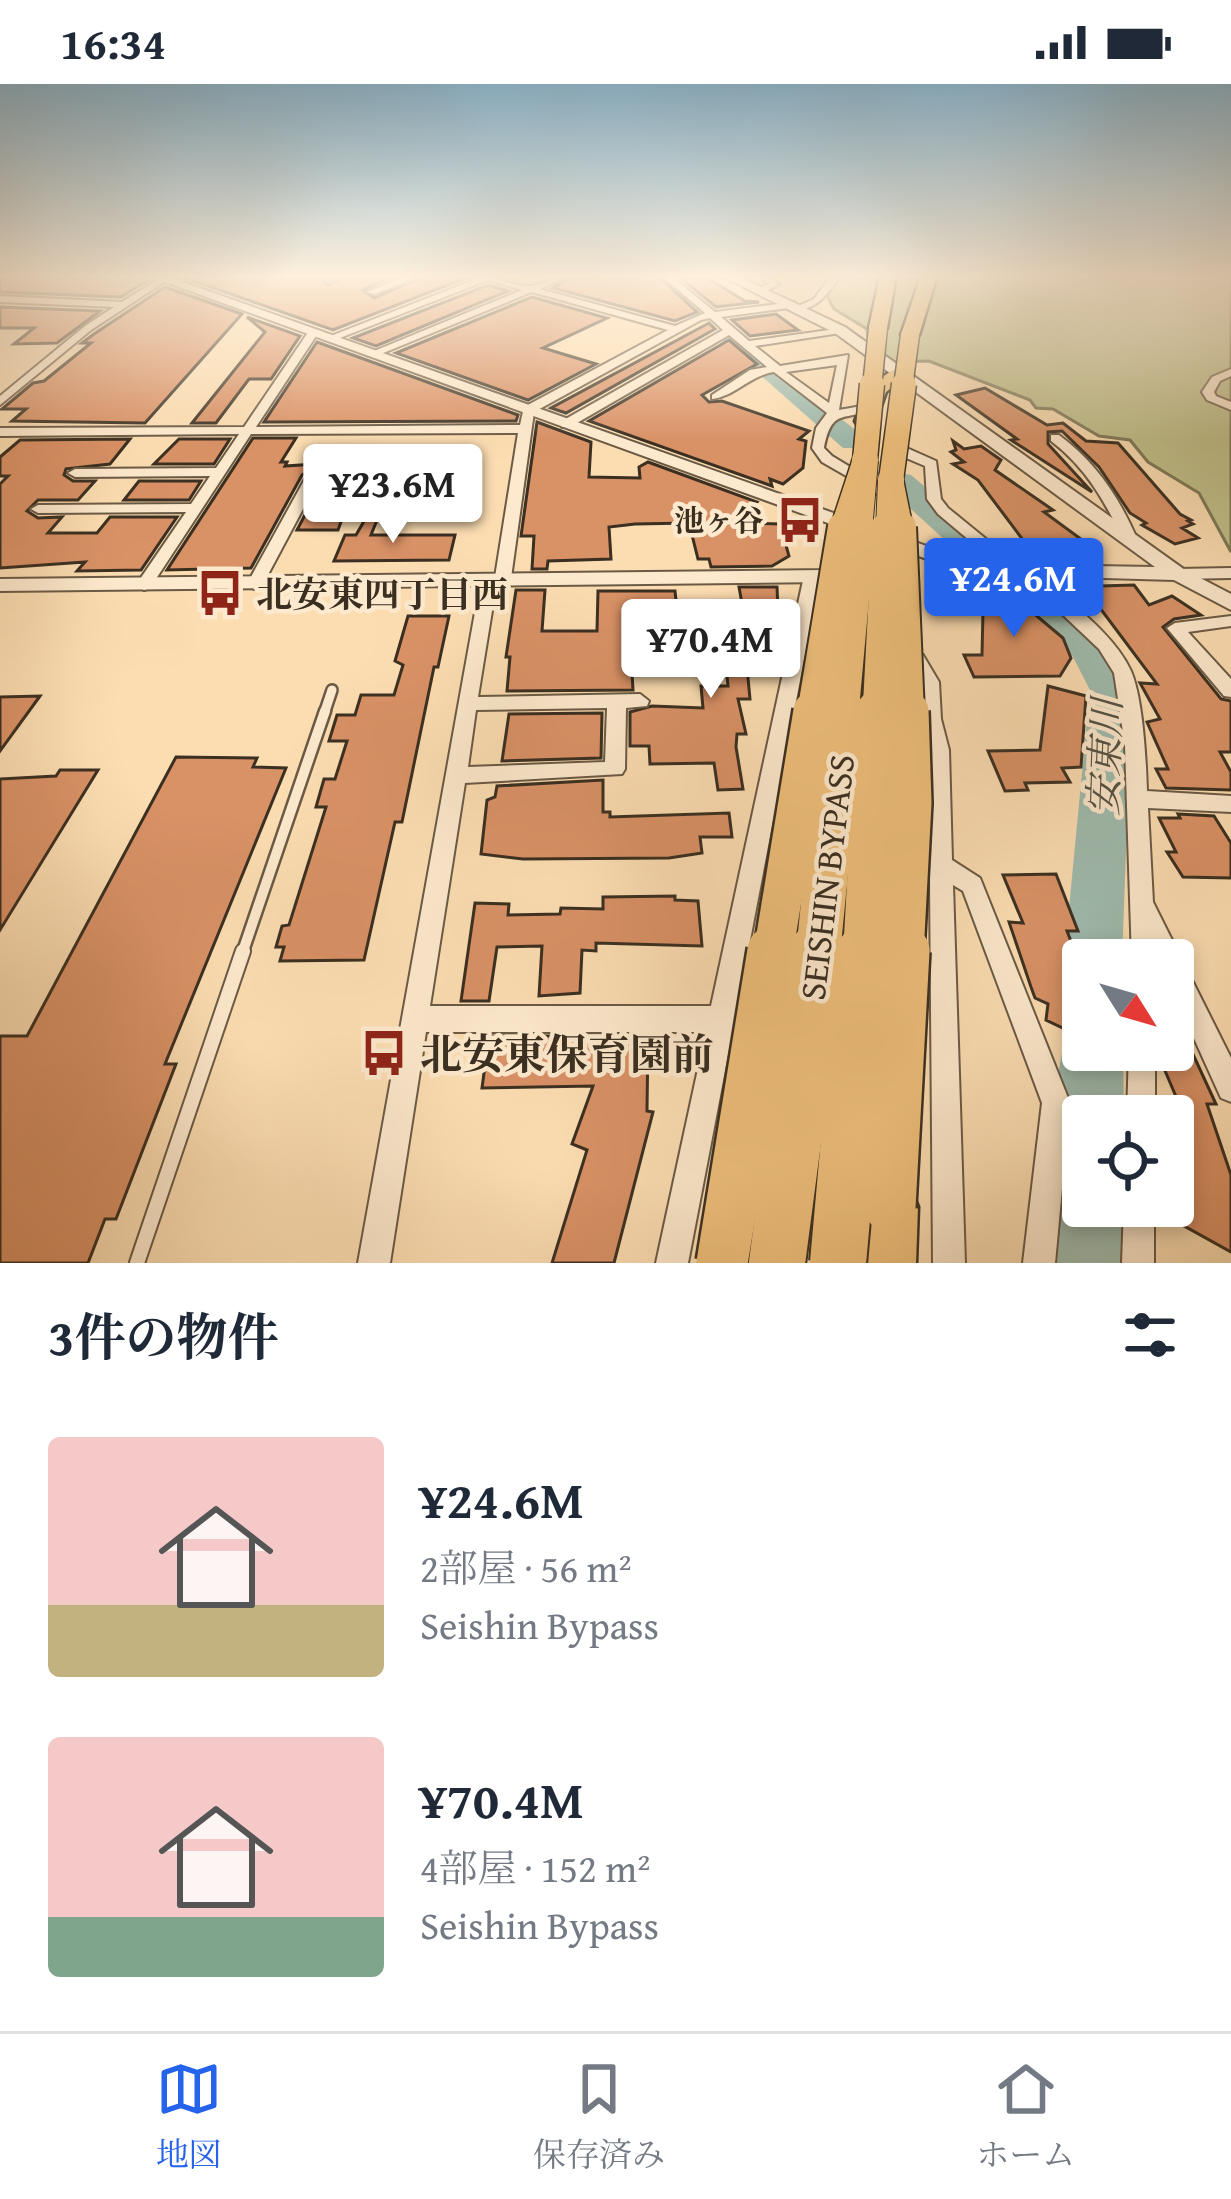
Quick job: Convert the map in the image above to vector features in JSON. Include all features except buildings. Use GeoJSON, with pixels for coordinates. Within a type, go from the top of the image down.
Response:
{"type":"FeatureCollection","features":[{"type":"Feature","properties":{"kind":"highway","name":"SEISHIN BYPASS"},"geometry":{"type":"LineString","coordinates":[[841,1263],[870,902],[882,473],[878,331]]}},
{"type":"Feature","properties":{"kind":"highway","name":"SEISHIN BYPASS"},"geometry":{"type":"LineString","coordinates":[[773,1263],[882,473],[911,331]]}},
{"type":"Feature","properties":{"kind":"highway"},"geometry":{"type":"LineString","coordinates":[[889,1235],[912,803],[912,676],[903,537],[882,473],[850,411],[883,382],[904,376]]}},
{"type":"Feature","properties":{"kind":"highway"},"geometry":{"type":"LineString","coordinates":[[773,1263],[882,473]]}},
{"type":"Feature","properties":{"kind":"highway"},"geometry":{"type":"LineString","coordinates":[[722,1263],[846,508],[882,473]]}},
{"type":"Feature","properties":{"kind":"highway"},"geometry":{"type":"LineString","coordinates":[[841,1263],[875,903],[888,638],[872,551]]}},
{"type":"Feature","properties":{"kind":"street"},"geometry":{"type":"LineString","coordinates":[[0,402],[89,331]]}},
{"type":"Feature","properties":{"kind":"street"},"geometry":{"type":"LineString","coordinates":[[308,331],[566,424],[872,551],[1024,574],[1231,573]]}},
{"type":"Feature","properties":{"kind":"street"},"geometry":{"type":"LineString","coordinates":[[144,585],[321,336],[335,331]]}},
{"type":"Feature","properties":{"kind":"street"},"geometry":{"type":"LineString","coordinates":[[372,355],[431,331]]}},
{"type":"Feature","properties":{"kind":"street"},"geometry":{"type":"LineString","coordinates":[[374,1263],[468,704],[528,410],[672,331]]}},
{"type":"Feature","properties":{"kind":"street"},"geometry":{"type":"LineString","coordinates":[[566,424],[728,331]]}},
{"type":"Feature","properties":{"kind":"street"},"geometry":{"type":"LineString","coordinates":[[731,331],[776,369],[850,411],[926,410],[963,420]]}},
{"type":"Feature","properties":{"kind":"street"},"geometry":{"type":"LineString","coordinates":[[746,344],[833,331]]}},
{"type":"Feature","properties":{"kind":"street"},"geometry":{"type":"LineString","coordinates":[[841,331],[1178,574],[1231,603]]}},
{"type":"Feature","properties":{"kind":"street"},"geometry":{"type":"LineString","coordinates":[[716,397],[754,372],[844,359],[850,411]]}},
{"type":"Feature","properties":{"kind":"street"},"geometry":{"type":"LineString","coordinates":[[1231,372],[1216,379],[1208,392],[1231,406]]}},
{"type":"Feature","properties":{"kind":"street"},"geometry":{"type":"LineString","coordinates":[[850,411],[822,428],[818,448],[822,455],[882,473],[931,464],[934,499],[943,511],[1105,645],[1123,673],[1135,745],[1144,939]]}},
{"type":"Feature","properties":{"kind":"street"},"geometry":{"type":"LineString","coordinates":[[0,432],[524,429]]}},
{"type":"Feature","properties":{"kind":"street"},"geometry":{"type":"LineString","coordinates":[[1055,438],[1083,457],[1120,513],[1131,541]]}},
{"type":"Feature","properties":{"kind":"street"},"geometry":{"type":"LineString","coordinates":[[75,473],[221,472]]}},
{"type":"Feature","properties":{"kind":"street"},"geometry":{"type":"LineString","coordinates":[[255,584],[313,477]]}},
{"type":"Feature","properties":{"kind":"street"},"geometry":{"type":"LineString","coordinates":[[38,509],[196,508]]}},
{"type":"Feature","properties":{"kind":"street"},"geometry":{"type":"LineString","coordinates":[[0,585],[812,576],[872,551]]}},
{"type":"Feature","properties":{"kind":"street"},"geometry":{"type":"LineString","coordinates":[[672,1263],[812,576]]}},
{"type":"Feature","properties":{"kind":"street"},"geometry":{"type":"LineString","coordinates":[[1231,621],[1174,628],[1231,691]]}},
{"type":"Feature","properties":{"kind":"street"},"geometry":{"type":"LineString","coordinates":[[888,638],[919,659],[931,675],[930,730],[939,750],[949,1263]]}},
{"type":"Feature","properties":{"kind":"street"},"geometry":{"type":"LineString","coordinates":[[456,776],[615,769],[628,701],[468,704]]}},
{"type":"Feature","properties":{"kind":"street"},"geometry":{"type":"LineString","coordinates":[[1138,799],[1231,803]]}},
{"type":"Feature","properties":{"kind":"street"},"geometry":{"type":"LineString","coordinates":[[942,865],[971,885],[1056,1102],[1039,1263]]}},
{"type":"Feature","properties":{"kind":"street"},"geometry":{"type":"LineString","coordinates":[[1145,908],[1160,939]]}},
{"type":"Feature","properties":{"kind":"street"},"geometry":{"type":"LineString","coordinates":[[1194,1010],[1231,1088]]}},
{"type":"Feature","properties":{"kind":"street"},"geometry":{"type":"LineString","coordinates":[[415,1018],[724,1019]]}},
{"type":"Feature","properties":{"kind":"street"},"geometry":{"type":"LineString","coordinates":[[1138,1263],[1139,1227]]}},
{"type":"Feature","properties":{"kind":"lane"},"geometry":{"type":"LineString","coordinates":[[137,1263],[332,690]]}},
{"type":"Feature","properties":{"kind":"green space"},"geometry":{"type":"Polygon","coordinates":[[[867,331],[1231,331],[1231,552],[1199,493],[1148,462],[1130,440],[1099,436],[1053,409],[1036,408],[1030,400],[929,361],[871,362],[867,331]]]}},
{"type":"Feature","properties":{"kind":"waterway","name":"安東川"},"geometry":{"type":"LineString","coordinates":[[727,335],[764,367]]}},
{"type":"Feature","properties":{"kind":"waterway","name":"安東川"},"geometry":{"type":"LineString","coordinates":[[770,373],[853,442]]}},
{"type":"Feature","properties":{"kind":"waterway","name":"安東川"},"geometry":{"type":"LineString","coordinates":[[900,482],[982,554]]}},
{"type":"Feature","properties":{"kind":"waterway","name":"安東川"},"geometry":{"type":"LineString","coordinates":[[1022,588],[1086,646],[1111,690],[1094,939]]}},
{"type":"Feature","properties":{"kind":"waterway","name":"安東川"},"geometry":{"type":"LineString","coordinates":[[1091,1095],[1092,1071]]}},
{"type":"Feature","properties":{"kind":"waterway","name":"安東川"},"geometry":{"type":"LineString","coordinates":[[1088,1263],[1089,1227]]}},
{"type":"Feature","properties":{"kind":"place","name":"池ヶ谷"},"geometry":{"type":"Point","coordinates":[800,520]}},
{"type":"Feature","properties":{"kind":"place","name":"北安東四丁目西"},"geometry":{"type":"Point","coordinates":[220,593]}},
{"type":"Feature","properties":{"kind":"place","name":"北安東保育園前"},"geometry":{"type":"Point","coordinates":[384,1053]}}]}
